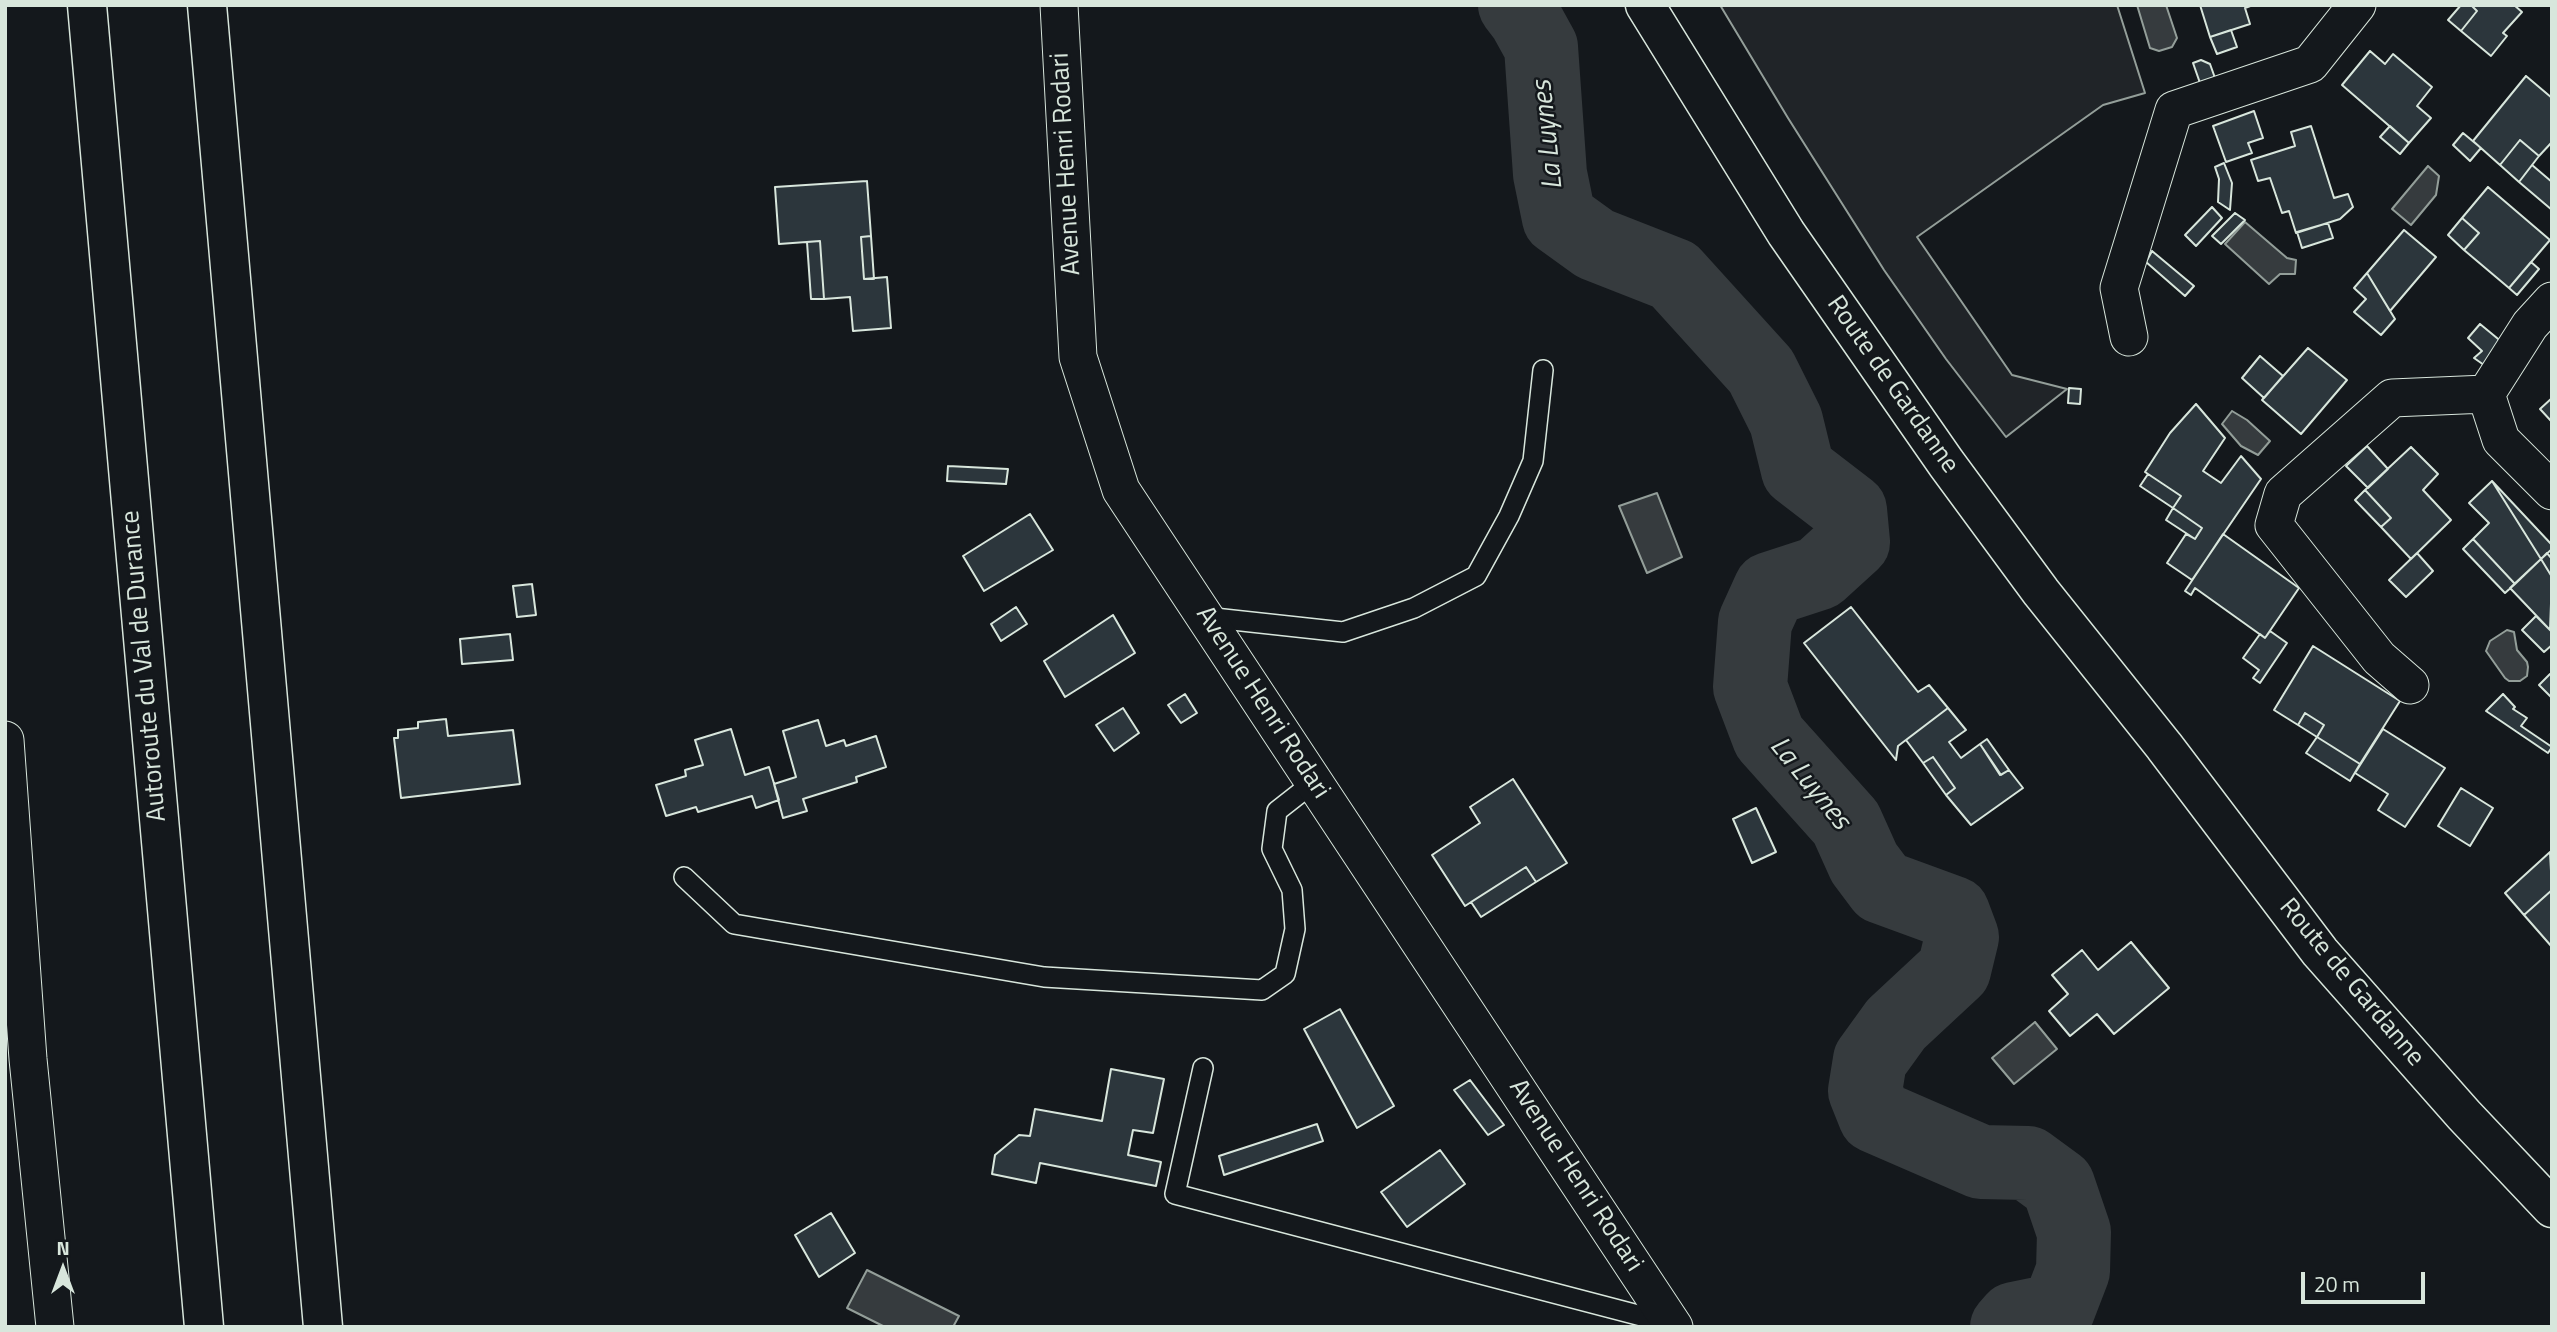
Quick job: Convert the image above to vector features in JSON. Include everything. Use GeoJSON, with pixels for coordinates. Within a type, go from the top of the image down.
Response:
{"type":"FeatureCollection","features":[{"type":"Feature","properties":{"kind":"main road","name":"Autoroute du Val de Durance"},"geometry":{"type":"LineString","coordinates":[[87,5],[204,1327]]}},
{"type":"Feature","properties":{"kind":"main road"},"geometry":{"type":"LineString","coordinates":[[207,5],[323,1327]]}},
{"type":"Feature","properties":{"kind":"main road","name":"Route de Gardanne"},"geometry":{"type":"LineString","coordinates":[[1645,5],[1786,233],[1938,453],[2041,592],[2164,746],[2320,953],[2464,1115],[2552,1208]]}},
{"type":"Feature","properties":{"kind":"main road","name":"Route de Gardanne"},"geometry":{"type":"LineString","coordinates":[[2164,746],[2475,1103],[2552,1180]]}},
{"type":"Feature","properties":{"kind":"street","name":"Avenue Henri Rodari"},"geometry":{"type":"LineString","coordinates":[[1059,5],[1078,357],[1121,490],[1673,1326]]}},
{"type":"Feature","properties":{"kind":"street"},"geometry":{"type":"LineString","coordinates":[[2129,337],[2119,288],[2174,110],[2310,64],[2357,5]]}},
{"type":"Feature","properties":{"kind":"street"},"geometry":{"type":"LineString","coordinates":[[2486,394],[2530,326],[2552,301]]}},
{"type":"Feature","properties":{"kind":"street"},"geometry":{"type":"LineString","coordinates":[[2486,394],[2501,440],[2552,491]]}},
{"type":"Feature","properties":{"kind":"street"},"geometry":{"type":"LineString","coordinates":[[2410,685],[2379,658],[2274,525],[2283,494],[2392,398],[2486,394]]}},
{"type":"Feature","properties":{"kind":"street"},"geometry":{"type":"LineString","coordinates":[[5,740],[28,1059],[55,1327]]}},
{"type":"Feature","properties":{"kind":"lane"},"geometry":{"type":"LineString","coordinates":[[1205,617],[1343,632],[1414,608],[1476,576],[1509,516],[1533,461],[1543,370]]}},
{"type":"Feature","properties":{"kind":"lane"},"geometry":{"type":"LineString","coordinates":[[684,877],[734,924],[1044,977],[1262,990],[1285,974],[1295,929],[1292,890],[1272,849],[1277,811],[1314,782]]}},
{"type":"Feature","properties":{"kind":"lane"},"geometry":{"type":"LineString","coordinates":[[1203,1068],[1175,1194],[1673,1326]]}},
{"type":"Feature","properties":{"kind":"shaded area"},"geometry":{"type":"Polygon","coordinates":[[[1720,5],[2117,5],[2145,93],[2103,105],[1917,237],[2012,375],[2067,389],[2006,437],[1946,359],[1884,270],[1720,5]]]}},
{"type":"Feature","properties":{"kind":"shaded area"},"geometry":{"type":"Polygon","coordinates":[[[2137,5],[2166,5],[2177,38],[2172,47],[2159,51],[2150,48],[2137,5]]]}},
{"type":"Feature","properties":{"kind":"shaded area"},"geometry":{"type":"Polygon","coordinates":[[[2428,166],[2439,176],[2436,195],[2411,225],[2392,209],[2428,166]]]}},
{"type":"Feature","properties":{"kind":"shaded area"},"geometry":{"type":"Polygon","coordinates":[[[2245,222],[2287,258],[2296,260],[2295,274],[2280,274],[2269,284],[2225,244],[2245,222]]]}},
{"type":"Feature","properties":{"kind":"shaded area"},"geometry":{"type":"Polygon","coordinates":[[[2232,411],[2247,420],[2270,441],[2258,455],[2241,446],[2222,424],[2232,411]]]}},
{"type":"Feature","properties":{"kind":"shaded area"},"geometry":{"type":"Polygon","coordinates":[[[1657,493],[1682,557],[1647,573],[1619,506],[1657,493]]]}},
{"type":"Feature","properties":{"kind":"shaded area"},"geometry":{"type":"Polygon","coordinates":[[[2507,630],[2514,632],[2517,650],[2527,662],[2527,676],[2520,681],[2509,681],[2505,678],[2486,651],[2490,641],[2507,630]]]}},
{"type":"Feature","properties":{"kind":"shaded area"},"geometry":{"type":"Polygon","coordinates":[[[2035,1022],[2057,1049],[2014,1084],[1992,1058],[2035,1022]]]}},
{"type":"Feature","properties":{"kind":"shaded area"},"geometry":{"type":"Polygon","coordinates":[[[867,1270],[959,1316],[953,1327],[885,1327],[847,1308],[867,1270]]]}},
{"type":"Feature","properties":{"kind":"building"},"geometry":{"type":"Polygon","coordinates":[[[2200,5],[2253,5],[2245,8],[2250,24],[2210,37],[2200,5]]]}},
{"type":"Feature","properties":{"kind":"building"},"geometry":{"type":"Polygon","coordinates":[[[2461,5],[2471,5],[2477,11],[2461,31],[2448,20],[2461,5]]]}},
{"type":"Feature","properties":{"kind":"building"},"geometry":{"type":"Polygon","coordinates":[[[2471,5],[2514,5],[2522,12],[2503,33],[2507,36],[2491,56],[2461,31],[2477,11],[2471,5]]]}},
{"type":"Feature","properties":{"kind":"building"},"geometry":{"type":"Polygon","coordinates":[[[2231,30],[2237,47],[2217,54],[2210,37],[2231,30]]]}},
{"type":"Feature","properties":{"kind":"building"},"geometry":{"type":"Polygon","coordinates":[[[2370,51],[2385,64],[2393,54],[2432,87],[2417,106],[2431,118],[2409,143],[2342,85],[2370,51]]]}},
{"type":"Feature","properties":{"kind":"building"},"geometry":{"type":"Polygon","coordinates":[[[2201,60],[2210,64],[2215,78],[2200,83],[2193,63],[2201,60]]]}},
{"type":"Feature","properties":{"kind":"building"},"geometry":{"type":"Polygon","coordinates":[[[2526,76],[2552,98],[2552,142],[2539,156],[2520,140],[2500,165],[2473,141],[2526,76]]]}},
{"type":"Feature","properties":{"kind":"building"},"geometry":{"type":"Polygon","coordinates":[[[2254,111],[2263,138],[2248,143],[2252,153],[2226,162],[2213,126],[2254,111]]]}},
{"type":"Feature","properties":{"kind":"building"},"geometry":{"type":"Polygon","coordinates":[[[2311,126],[2334,198],[2348,194],[2353,207],[2340,219],[2296,233],[2289,211],[2282,213],[2270,178],[2258,181],[2251,160],[2295,146],[2291,132],[2311,126]]]}},
{"type":"Feature","properties":{"kind":"building"},"geometry":{"type":"Polygon","coordinates":[[[2390,126],[2409,143],[2400,154],[2380,137],[2390,126]]]}},
{"type":"Feature","properties":{"kind":"building"},"geometry":{"type":"Polygon","coordinates":[[[2463,133],[2481,148],[2470,161],[2453,145],[2463,133]]]}},
{"type":"Feature","properties":{"kind":"building"},"geometry":{"type":"Polygon","coordinates":[[[2520,140],[2539,156],[2519,182],[2500,165],[2520,140]]]}},
{"type":"Feature","properties":{"kind":"building"},"geometry":{"type":"Polygon","coordinates":[[[2224,163],[2232,183],[2230,210],[2218,202],[2219,179],[2215,167],[2224,163]]]}},
{"type":"Feature","properties":{"kind":"building"},"geometry":{"type":"Polygon","coordinates":[[[2532,165],[2552,182],[2552,210],[2519,182],[2532,165]]]}},
{"type":"Feature","properties":{"kind":"building"},"geometry":{"type":"Polygon","coordinates":[[[867,181],[871,236],[861,237],[864,279],[887,277],[891,328],[853,331],[850,297],[824,299],[820,241],[779,244],[775,187],[867,181]]]}},
{"type":"Feature","properties":{"kind":"building"},"geometry":{"type":"Polygon","coordinates":[[[2488,187],[2550,240],[2509,288],[2464,250],[2479,233],[2462,218],[2488,187]]]}},
{"type":"Feature","properties":{"kind":"building"},"geometry":{"type":"Polygon","coordinates":[[[2212,207],[2222,218],[2196,246],[2185,235],[2212,207]]]}},
{"type":"Feature","properties":{"kind":"building"},"geometry":{"type":"Polygon","coordinates":[[[2235,213],[2245,220],[2221,244],[2212,236],[2235,213]]]}},
{"type":"Feature","properties":{"kind":"building"},"geometry":{"type":"Polygon","coordinates":[[[2462,218],[2479,233],[2464,250],[2448,235],[2462,218]]]}},
{"type":"Feature","properties":{"kind":"building"},"geometry":{"type":"Polygon","coordinates":[[[2328,223],[2333,238],[2302,248],[2297,232],[2328,223]]]}},
{"type":"Feature","properties":{"kind":"building"},"geometry":{"type":"Polygon","coordinates":[[[2404,230],[2436,257],[2390,311],[2367,273],[2404,230]]]}},
{"type":"Feature","properties":{"kind":"building"},"geometry":{"type":"Polygon","coordinates":[[[871,236],[874,279],[864,279],[861,237],[871,236]]]}},
{"type":"Feature","properties":{"kind":"building"},"geometry":{"type":"Polygon","coordinates":[[[820,241],[824,299],[811,299],[807,242],[820,241]]]}},
{"type":"Feature","properties":{"kind":"building"},"geometry":{"type":"Polygon","coordinates":[[[2152,251],[2194,286],[2185,296],[2146,262],[2152,251]]]}},
{"type":"Feature","properties":{"kind":"building"},"geometry":{"type":"Polygon","coordinates":[[[2531,262],[2539,269],[2517,295],[2509,288],[2531,262]]]}},
{"type":"Feature","properties":{"kind":"building"},"geometry":{"type":"Polygon","coordinates":[[[2367,273],[2395,319],[2381,335],[2354,312],[2366,299],[2354,288],[2367,273]]]}},
{"type":"Feature","properties":{"kind":"building"},"geometry":{"type":"Polygon","coordinates":[[[2480,324],[2503,343],[2484,365],[2474,358],[2482,351],[2468,338],[2480,324]]]}},
{"type":"Feature","properties":{"kind":"building"},"geometry":{"type":"Polygon","coordinates":[[[2308,348],[2347,380],[2301,434],[2262,400],[2308,348]]]}},
{"type":"Feature","properties":{"kind":"building"},"geometry":{"type":"Polygon","coordinates":[[[2260,356],[2283,376],[2264,398],[2242,378],[2260,356]]]}},
{"type":"Feature","properties":{"kind":"building"},"geometry":{"type":"Polygon","coordinates":[[[2069,388],[2081,389],[2080,404],[2068,403],[2069,388]]]}},
{"type":"Feature","properties":{"kind":"building"},"geometry":{"type":"Polygon","coordinates":[[[2552,398],[2552,422],[2540,409],[2552,398]]]}},
{"type":"Feature","properties":{"kind":"building"},"geometry":{"type":"Polygon","coordinates":[[[2196,404],[2225,438],[2203,471],[2221,483],[2241,456],[2261,479],[2192,580],[2167,563],[2186,534],[2195,539],[2202,528],[2173,508],[2181,496],[2145,472],[2170,433],[2196,404]]]}},
{"type":"Feature","properties":{"kind":"building"},"geometry":{"type":"Polygon","coordinates":[[[2367,446],[2388,469],[2368,488],[2346,466],[2367,446]]]}},
{"type":"Feature","properties":{"kind":"building"},"geometry":{"type":"Polygon","coordinates":[[[2411,447],[2438,474],[2423,490],[2451,520],[2411,559],[2381,527],[2391,518],[2365,490],[2411,447]]]}},
{"type":"Feature","properties":{"kind":"building"},"geometry":{"type":"Polygon","coordinates":[[[948,466],[1008,469],[1006,484],[947,481],[948,466]]]}},
{"type":"Feature","properties":{"kind":"building"},"geometry":{"type":"Polygon","coordinates":[[[2148,474],[2181,496],[2173,508],[2140,486],[2148,474]]]}},
{"type":"Feature","properties":{"kind":"building"},"geometry":{"type":"Polygon","coordinates":[[[2492,481],[2541,559],[2515,584],[2473,539],[2489,523],[2469,503],[2492,481]]]}},
{"type":"Feature","properties":{"kind":"building"},"geometry":{"type":"Polygon","coordinates":[[[2492,481],[2552,545],[2552,549],[2541,559],[2492,481]]]}},
{"type":"Feature","properties":{"kind":"building"},"geometry":{"type":"Polygon","coordinates":[[[2365,490],[2391,518],[2381,527],[2355,500],[2365,490]]]}},
{"type":"Feature","properties":{"kind":"building"},"geometry":{"type":"Polygon","coordinates":[[[2173,508],[2202,528],[2195,539],[2166,520],[2173,508]]]}},
{"type":"Feature","properties":{"kind":"building"},"geometry":{"type":"Polygon","coordinates":[[[1030,514],[1053,550],[984,591],[963,556],[1030,514]]]}},
{"type":"Feature","properties":{"kind":"building"},"geometry":{"type":"Polygon","coordinates":[[[2223,534],[2299,588],[2265,638],[2195,588],[2191,595],[2185,591],[2223,534]]]}},
{"type":"Feature","properties":{"kind":"building"},"geometry":{"type":"Polygon","coordinates":[[[2473,539],[2515,584],[2505,593],[2463,549],[2473,539]]]}},
{"type":"Feature","properties":{"kind":"building"},"geometry":{"type":"Polygon","coordinates":[[[2417,553],[2433,571],[2406,597],[2389,580],[2417,553]]]}},
{"type":"Feature","properties":{"kind":"building"},"geometry":{"type":"Polygon","coordinates":[[[2547,553],[2552,559],[2552,577],[2541,559],[2547,553]]]}},
{"type":"Feature","properties":{"kind":"building"},"geometry":{"type":"Polygon","coordinates":[[[2541,559],[2552,577],[2550,630],[2510,588],[2541,559]]]}},
{"type":"Feature","properties":{"kind":"building"},"geometry":{"type":"Polygon","coordinates":[[[532,584],[536,615],[517,617],[513,586],[532,584]]]}},
{"type":"Feature","properties":{"kind":"building"},"geometry":{"type":"Polygon","coordinates":[[[1016,607],[1027,624],[1001,641],[991,624],[1016,607]]]}},
{"type":"Feature","properties":{"kind":"building"},"geometry":{"type":"Polygon","coordinates":[[[1851,607],[1918,692],[1929,685],[1948,708],[1898,746],[1896,760],[1804,643],[1851,607]]]}},
{"type":"Feature","properties":{"kind":"building"},"geometry":{"type":"Polygon","coordinates":[[[1113,615],[1135,653],[1065,697],[1044,661],[1113,615]]]}},
{"type":"Feature","properties":{"kind":"building"},"geometry":{"type":"Polygon","coordinates":[[[2536,616],[2552,632],[2552,645],[2544,652],[2522,630],[2536,616]]]}},
{"type":"Feature","properties":{"kind":"building"},"geometry":{"type":"Polygon","coordinates":[[[2270,631],[2287,643],[2260,683],[2253,678],[2259,670],[2243,658],[2260,634],[2265,638],[2270,631]]]}},
{"type":"Feature","properties":{"kind":"building"},"geometry":{"type":"Polygon","coordinates":[[[510,634],[513,660],[462,664],[460,639],[510,634]]]}},
{"type":"Feature","properties":{"kind":"building"},"geometry":{"type":"Polygon","coordinates":[[[2313,646],[2400,701],[2360,764],[2317,737],[2324,725],[2305,713],[2298,725],[2274,710],[2313,646]]]}},
{"type":"Feature","properties":{"kind":"building"},"geometry":{"type":"Polygon","coordinates":[[[2550,674],[2552,676],[2552,698],[2539,685],[2550,674]]]}},
{"type":"Feature","properties":{"kind":"building"},"geometry":{"type":"Polygon","coordinates":[[[1185,694],[1197,713],[1181,723],[1168,705],[1185,694]]]}},
{"type":"Feature","properties":{"kind":"building"},"geometry":{"type":"Polygon","coordinates":[[[2503,694],[2515,707],[2513,709],[2527,718],[2521,726],[2552,747],[2548,753],[2486,711],[2503,694]]]}},
{"type":"Feature","properties":{"kind":"building"},"geometry":{"type":"Polygon","coordinates":[[[1123,708],[1139,733],[1114,751],[1096,725],[1123,708]]]}},
{"type":"Feature","properties":{"kind":"building"},"geometry":{"type":"Polygon","coordinates":[[[1948,708],[1966,730],[1949,742],[1961,758],[1980,744],[2000,775],[2009,770],[2023,788],[1971,825],[1946,795],[1955,788],[1933,757],[1923,763],[1906,740],[1948,708]]]}},
{"type":"Feature","properties":{"kind":"building"},"geometry":{"type":"Polygon","coordinates":[[[2305,713],[2324,725],[2317,737],[2298,725],[2305,713]]]}},
{"type":"Feature","properties":{"kind":"building"},"geometry":{"type":"Polygon","coordinates":[[[446,719],[448,736],[513,730],[520,784],[401,798],[394,738],[398,738],[398,730],[418,728],[418,722],[446,719]]]}},
{"type":"Feature","properties":{"kind":"building"},"geometry":{"type":"Polygon","coordinates":[[[818,720],[826,746],[844,740],[846,746],[876,736],[886,767],[856,777],[857,782],[803,799],[807,811],[783,818],[774,784],[796,777],[783,731],[818,720]]]}},
{"type":"Feature","properties":{"kind":"building"},"geometry":{"type":"Polygon","coordinates":[[[731,729],[745,775],[769,767],[779,800],[756,808],[752,796],[698,812],[696,807],[666,816],[656,785],[686,776],[685,770],[703,765],[695,740],[731,729]]]}},
{"type":"Feature","properties":{"kind":"building"},"geometry":{"type":"Polygon","coordinates":[[[2383,729],[2445,768],[2405,827],[2378,810],[2388,794],[2355,773],[2383,729]]]}},
{"type":"Feature","properties":{"kind":"building"},"geometry":{"type":"Polygon","coordinates":[[[2317,737],[2360,764],[2350,781],[2306,753],[2317,737]]]}},
{"type":"Feature","properties":{"kind":"building"},"geometry":{"type":"Polygon","coordinates":[[[1987,739],[2009,770],[2001,775],[1980,744],[1987,739]]]}},
{"type":"Feature","properties":{"kind":"building"},"geometry":{"type":"Polygon","coordinates":[[[1933,757],[1955,788],[1946,795],[1923,763],[1933,757]]]}},
{"type":"Feature","properties":{"kind":"building"},"geometry":{"type":"Polygon","coordinates":[[[1513,779],[1567,863],[1536,882],[1526,867],[1465,906],[1432,855],[1480,823],[1470,807],[1513,779]]]}},
{"type":"Feature","properties":{"kind":"building"},"geometry":{"type":"Polygon","coordinates":[[[2461,788],[2493,808],[2470,846],[2438,826],[2461,788]]]}},
{"type":"Feature","properties":{"kind":"building"},"geometry":{"type":"Polygon","coordinates":[[[1756,808],[1776,852],[1752,863],[1733,819],[1756,808]]]}},
{"type":"Feature","properties":{"kind":"building"},"geometry":{"type":"Polygon","coordinates":[[[2550,852],[2552,890],[2524,915],[2505,893],[2550,852]]]}},
{"type":"Feature","properties":{"kind":"building"},"geometry":{"type":"Polygon","coordinates":[[[1526,867],[1536,882],[1481,917],[1471,902],[1526,867]]]}},
{"type":"Feature","properties":{"kind":"building"},"geometry":{"type":"Polygon","coordinates":[[[2552,890],[2552,947],[2524,915],[2552,890]]]}},
{"type":"Feature","properties":{"kind":"building"},"geometry":{"type":"Polygon","coordinates":[[[2131,942],[2169,988],[2114,1034],[2097,1014],[2070,1036],[2049,1011],[2068,994],[2052,975],[2082,950],[2098,970],[2131,942]]]}},
{"type":"Feature","properties":{"kind":"building"},"geometry":{"type":"Polygon","coordinates":[[[1340,1009],[1394,1106],[1357,1128],[1304,1029],[1340,1009]]]}},
{"type":"Feature","properties":{"kind":"building"},"geometry":{"type":"Polygon","coordinates":[[[1111,1069],[1164,1079],[1153,1133],[1133,1130],[1128,1155],[1161,1162],[1156,1186],[1040,1163],[1036,1183],[992,1174],[995,1155],[1019,1135],[1030,1136],[1035,1109],[1102,1121],[1111,1069]]]}},
{"type":"Feature","properties":{"kind":"building"},"geometry":{"type":"Polygon","coordinates":[[[1470,1080],[1504,1125],[1488,1135],[1454,1090],[1470,1080]]]}},
{"type":"Feature","properties":{"kind":"building"},"geometry":{"type":"Polygon","coordinates":[[[1317,1124],[1323,1141],[1224,1175],[1219,1156],[1317,1124]]]}},
{"type":"Feature","properties":{"kind":"building"},"geometry":{"type":"Polygon","coordinates":[[[1440,1150],[1465,1184],[1407,1227],[1381,1192],[1440,1150]]]}},
{"type":"Feature","properties":{"kind":"building"},"geometry":{"type":"Polygon","coordinates":[[[831,1213],[855,1253],[819,1277],[795,1235],[831,1213]]]}},
{"type":"Feature","properties":{"kind":"waterway","name":"La Luynes"},"geometry":{"type":"LineString","coordinates":[[1515,5],[1541,47],[1550,174],[1559,218],[1595,244],[1674,275],[1761,371],[1786,421],[1798,470],[1850,510],[1853,542],[1819,573],[1770,589],[1755,622],[1750,687],[1769,737],[1846,823],[1864,863],[1882,887],[1953,913],[1962,937],[1954,970],[1896,1024],[1870,1060],[1865,1091],[1875,1116],[1981,1162],[2028,1163],[2058,1185],[2074,1232],[2073,1271],[2058,1310],[2014,1319],[2007,1327]]}}]}
